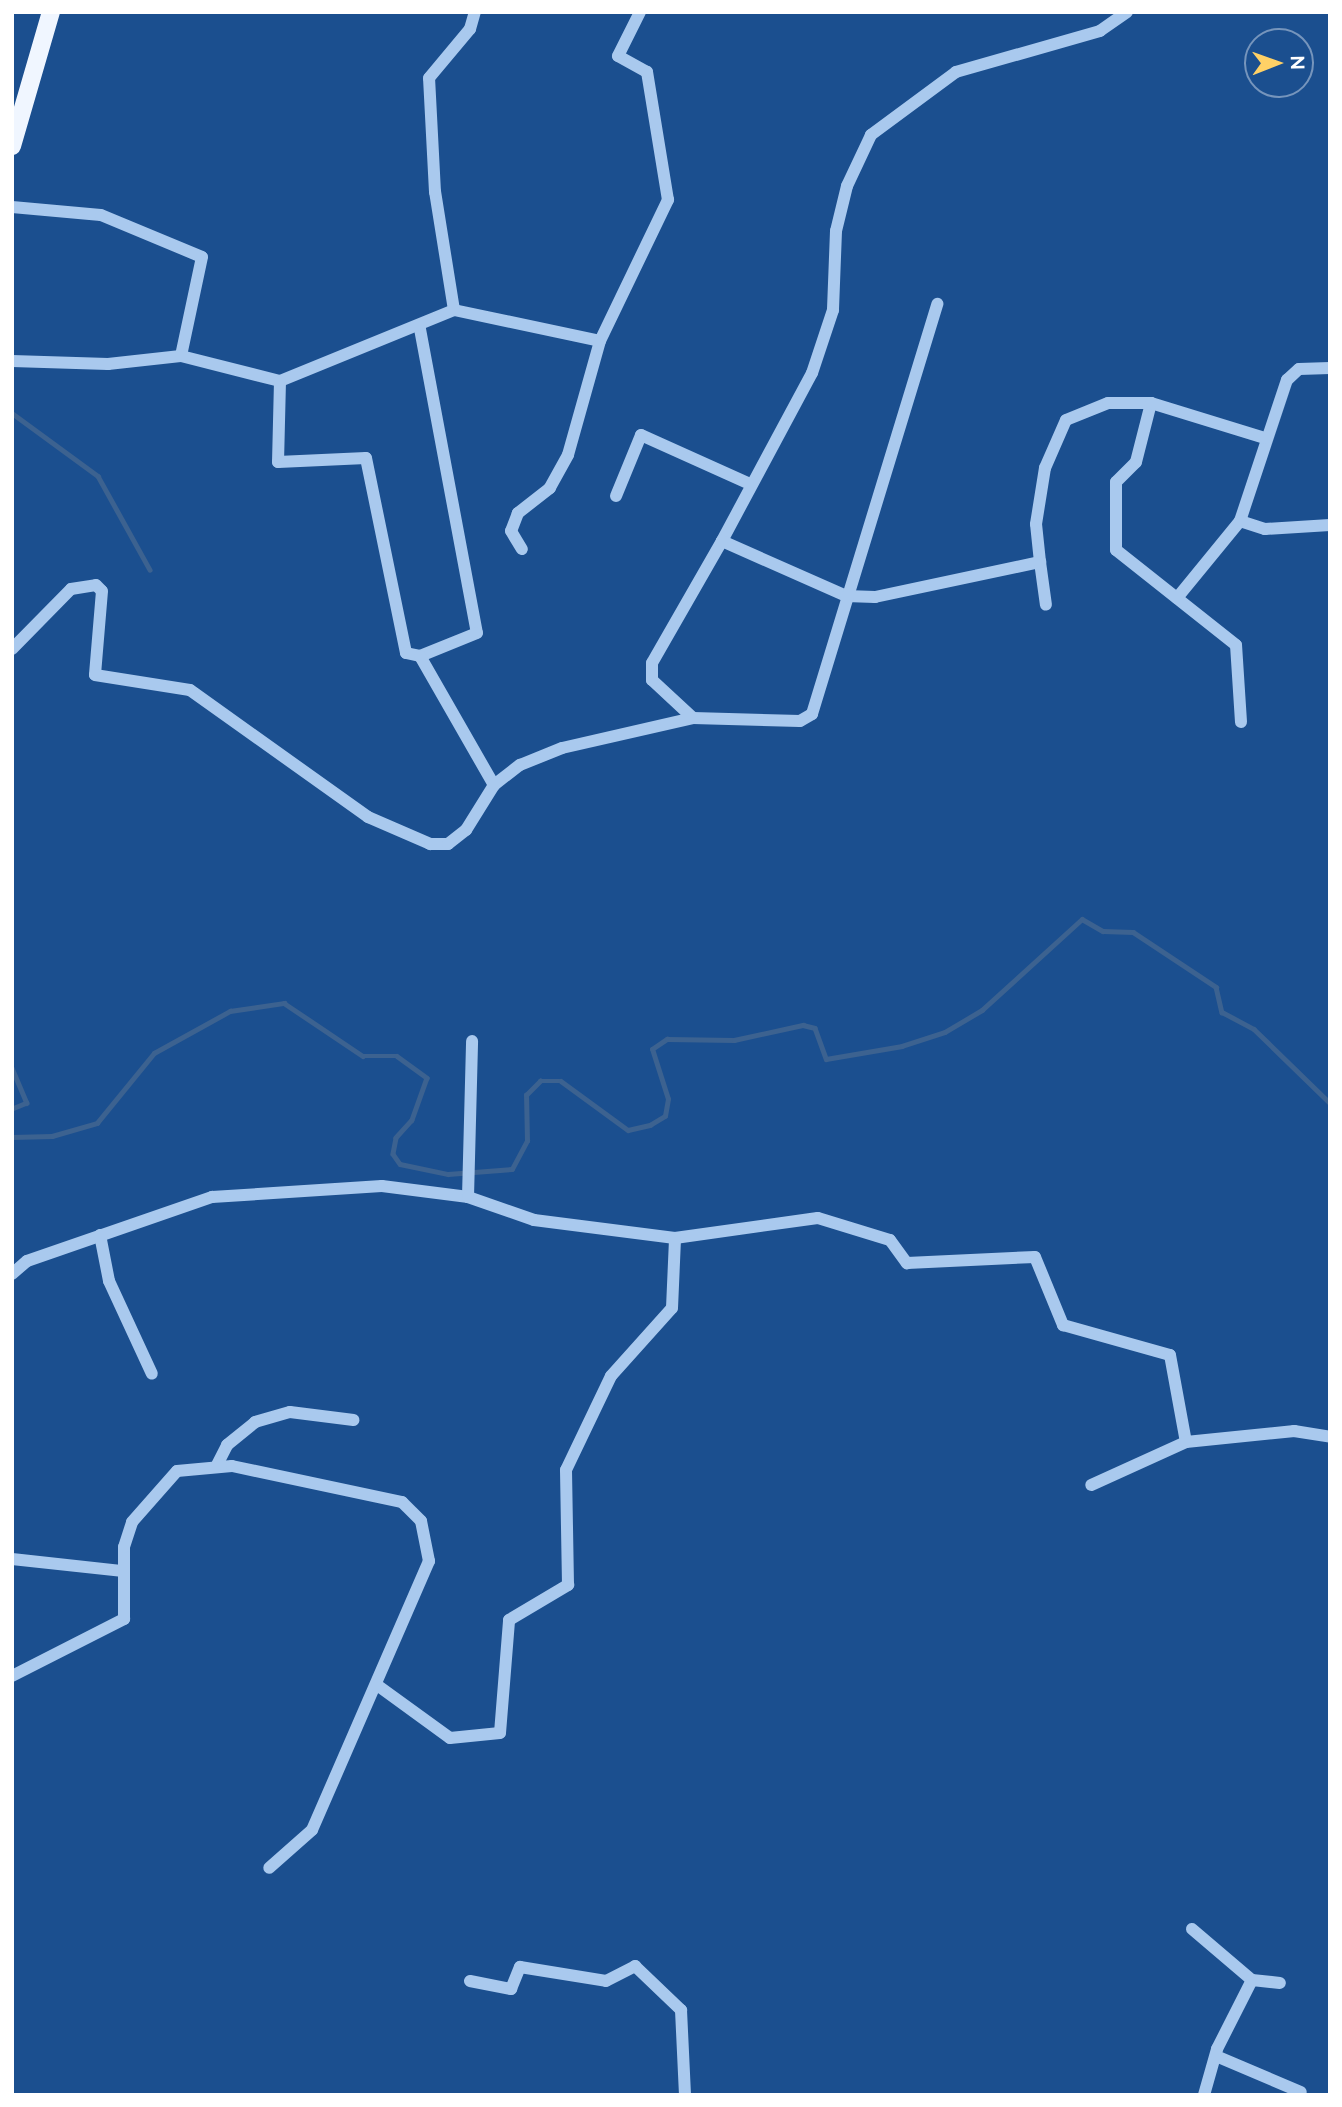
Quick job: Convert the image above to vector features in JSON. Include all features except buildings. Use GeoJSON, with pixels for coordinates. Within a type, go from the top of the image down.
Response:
{"type":"FeatureCollection","features":[{"type":"Feature","properties":{"kind":"main road"},"geometry":{"type":"LineString","coordinates":[[12,146],[51,12]]}},
{"type":"Feature","properties":{"kind":"street"},"geometry":{"type":"LineString","coordinates":[[454,310],[434,181],[429,78],[470,29],[475,12]]}},
{"type":"Feature","properties":{"kind":"street"},"geometry":{"type":"LineString","coordinates":[[522,549],[512,531],[519,513],[550,488],[568,455],[600,341],[667,200],[647,72],[618,56],[640,12]]}},
{"type":"Feature","properties":{"kind":"street"},"geometry":{"type":"LineString","coordinates":[[693,718],[652,680],[652,663],[722,541],[748,483],[812,373],[833,310],[836,231],[847,186],[871,135],[956,72],[1100,31],[1127,12]]}},
{"type":"Feature","properties":{"kind":"street"},"geometry":{"type":"LineString","coordinates":[[12,207],[101,215],[202,257],[181,356]]}},
{"type":"Feature","properties":{"kind":"street"},"geometry":{"type":"LineString","coordinates":[[12,649],[71,589],[96,585],[102,591],[95,675],[190,690],[243,734],[301,765],[393,832],[448,844],[480,815],[494,785],[520,765],[562,748],[693,718],[800,721],[812,714],[937,304]]}},
{"type":"Feature","properties":{"kind":"street"},"geometry":{"type":"LineString","coordinates":[[12,361],[108,364],[181,356],[280,381],[420,329],[454,310],[600,341]]}},
{"type":"Feature","properties":{"kind":"street"},"geometry":{"type":"LineString","coordinates":[[280,381],[278,462],[366,458],[406,653],[420,656],[477,633],[420,329]]}},
{"type":"Feature","properties":{"kind":"street"},"geometry":{"type":"LineString","coordinates":[[1177,598],[1240,521],[1265,438],[1287,380],[1299,369],[1330,368]]}},
{"type":"Feature","properties":{"kind":"street"},"geometry":{"type":"LineString","coordinates":[[1046,605],[1036,524],[1045,468],[1066,420],[1108,403],[1151,403],[1265,438]]}},
{"type":"Feature","properties":{"kind":"street"},"geometry":{"type":"LineString","coordinates":[[1151,403],[1136,462],[1116,482],[1116,550],[1236,645],[1241,722]]}},
{"type":"Feature","properties":{"kind":"street"},"geometry":{"type":"LineString","coordinates":[[616,496],[641,435],[748,483]]}},
{"type":"Feature","properties":{"kind":"street"},"geometry":{"type":"LineString","coordinates":[[1240,521],[1265,529],[1330,526]]}},
{"type":"Feature","properties":{"kind":"street"},"geometry":{"type":"LineString","coordinates":[[722,541],[846,596],[897,593],[1040,562]]}},
{"type":"Feature","properties":{"kind":"street"},"geometry":{"type":"LineString","coordinates":[[420,656],[494,785]]}},
{"type":"Feature","properties":{"kind":"street"},"geometry":{"type":"LineString","coordinates":[[468,1197],[472,1041]]}},
{"type":"Feature","properties":{"kind":"street"},"geometry":{"type":"LineString","coordinates":[[12,1275],[27,1261],[212,1197],[382,1186],[468,1197],[534,1220],[675,1238],[818,1218],[890,1240],[908,1263],[1035,1257],[1063,1325],[1170,1355],[1185,1443]]}},
{"type":"Feature","properties":{"kind":"street"},"geometry":{"type":"LineString","coordinates":[[100,1235],[109,1281],[152,1374]]}},
{"type":"Feature","properties":{"kind":"street"},"geometry":{"type":"LineString","coordinates":[[377,1685],[450,1738],[500,1733],[509,1620],[568,1585],[566,1470],[611,1376],[673,1308],[675,1238]]}},
{"type":"Feature","properties":{"kind":"street"},"geometry":{"type":"LineString","coordinates":[[216,1467],[227,1445],[255,1422],[290,1412],[353,1420]]}},
{"type":"Feature","properties":{"kind":"street"},"geometry":{"type":"LineString","coordinates":[[1091,1485],[1185,1443],[1294,1431],[1330,1437]]}},
{"type":"Feature","properties":{"kind":"street"},"geometry":{"type":"LineString","coordinates":[[12,1676],[124,1619],[122,1571],[132,1522],[177,1471],[216,1467],[343,1485],[402,1502],[421,1521],[429,1561],[312,1830],[269,1868]]}},
{"type":"Feature","properties":{"kind":"street"},"geometry":{"type":"LineString","coordinates":[[12,1559],[122,1571]]}},
{"type":"Feature","properties":{"kind":"street"},"geometry":{"type":"LineString","coordinates":[[1192,1929],[1252,1980],[1280,1983]]}},
{"type":"Feature","properties":{"kind":"street"},"geometry":{"type":"LineString","coordinates":[[470,1981],[511,1989],[520,1967],[606,1981],[635,1966],[681,2010],[685,2095]]}},
{"type":"Feature","properties":{"kind":"street"},"geometry":{"type":"LineString","coordinates":[[1204,2095],[1216,2056],[1252,1980]]}},
{"type":"Feature","properties":{"kind":"street"},"geometry":{"type":"LineString","coordinates":[[1216,2056],[1301,2092]]}},
{"type":"Feature","properties":{"kind":"waterway"},"geometry":{"type":"LineString","coordinates":[[12,413],[98,476],[150,570]]}},
{"type":"Feature","properties":{"kind":"waterway"},"geometry":{"type":"LineString","coordinates":[[12,1137],[52,1136],[97,1123],[154,1053],[230,1011],[284,1003],[363,1056],[397,1056],[427,1078],[412,1120],[396,1138],[393,1154],[400,1164],[448,1174],[512,1169],[527,1141],[526,1095],[540,1081],[561,1081],[628,1130],[650,1125],[665,1116],[668,1099],[652,1049],[667,1039],[734,1040],[803,1025],[815,1028],[826,1059],[902,1046],[945,1032],[982,1010],[1082,919],[1103,931],[1133,932],[1216,987],[1222,1012],[1254,1029],[1330,1103]]}},
{"type":"Feature","properties":{"kind":"waterway"},"geometry":{"type":"LineString","coordinates":[[12,1068],[27,1103],[12,1109]]}}]}
